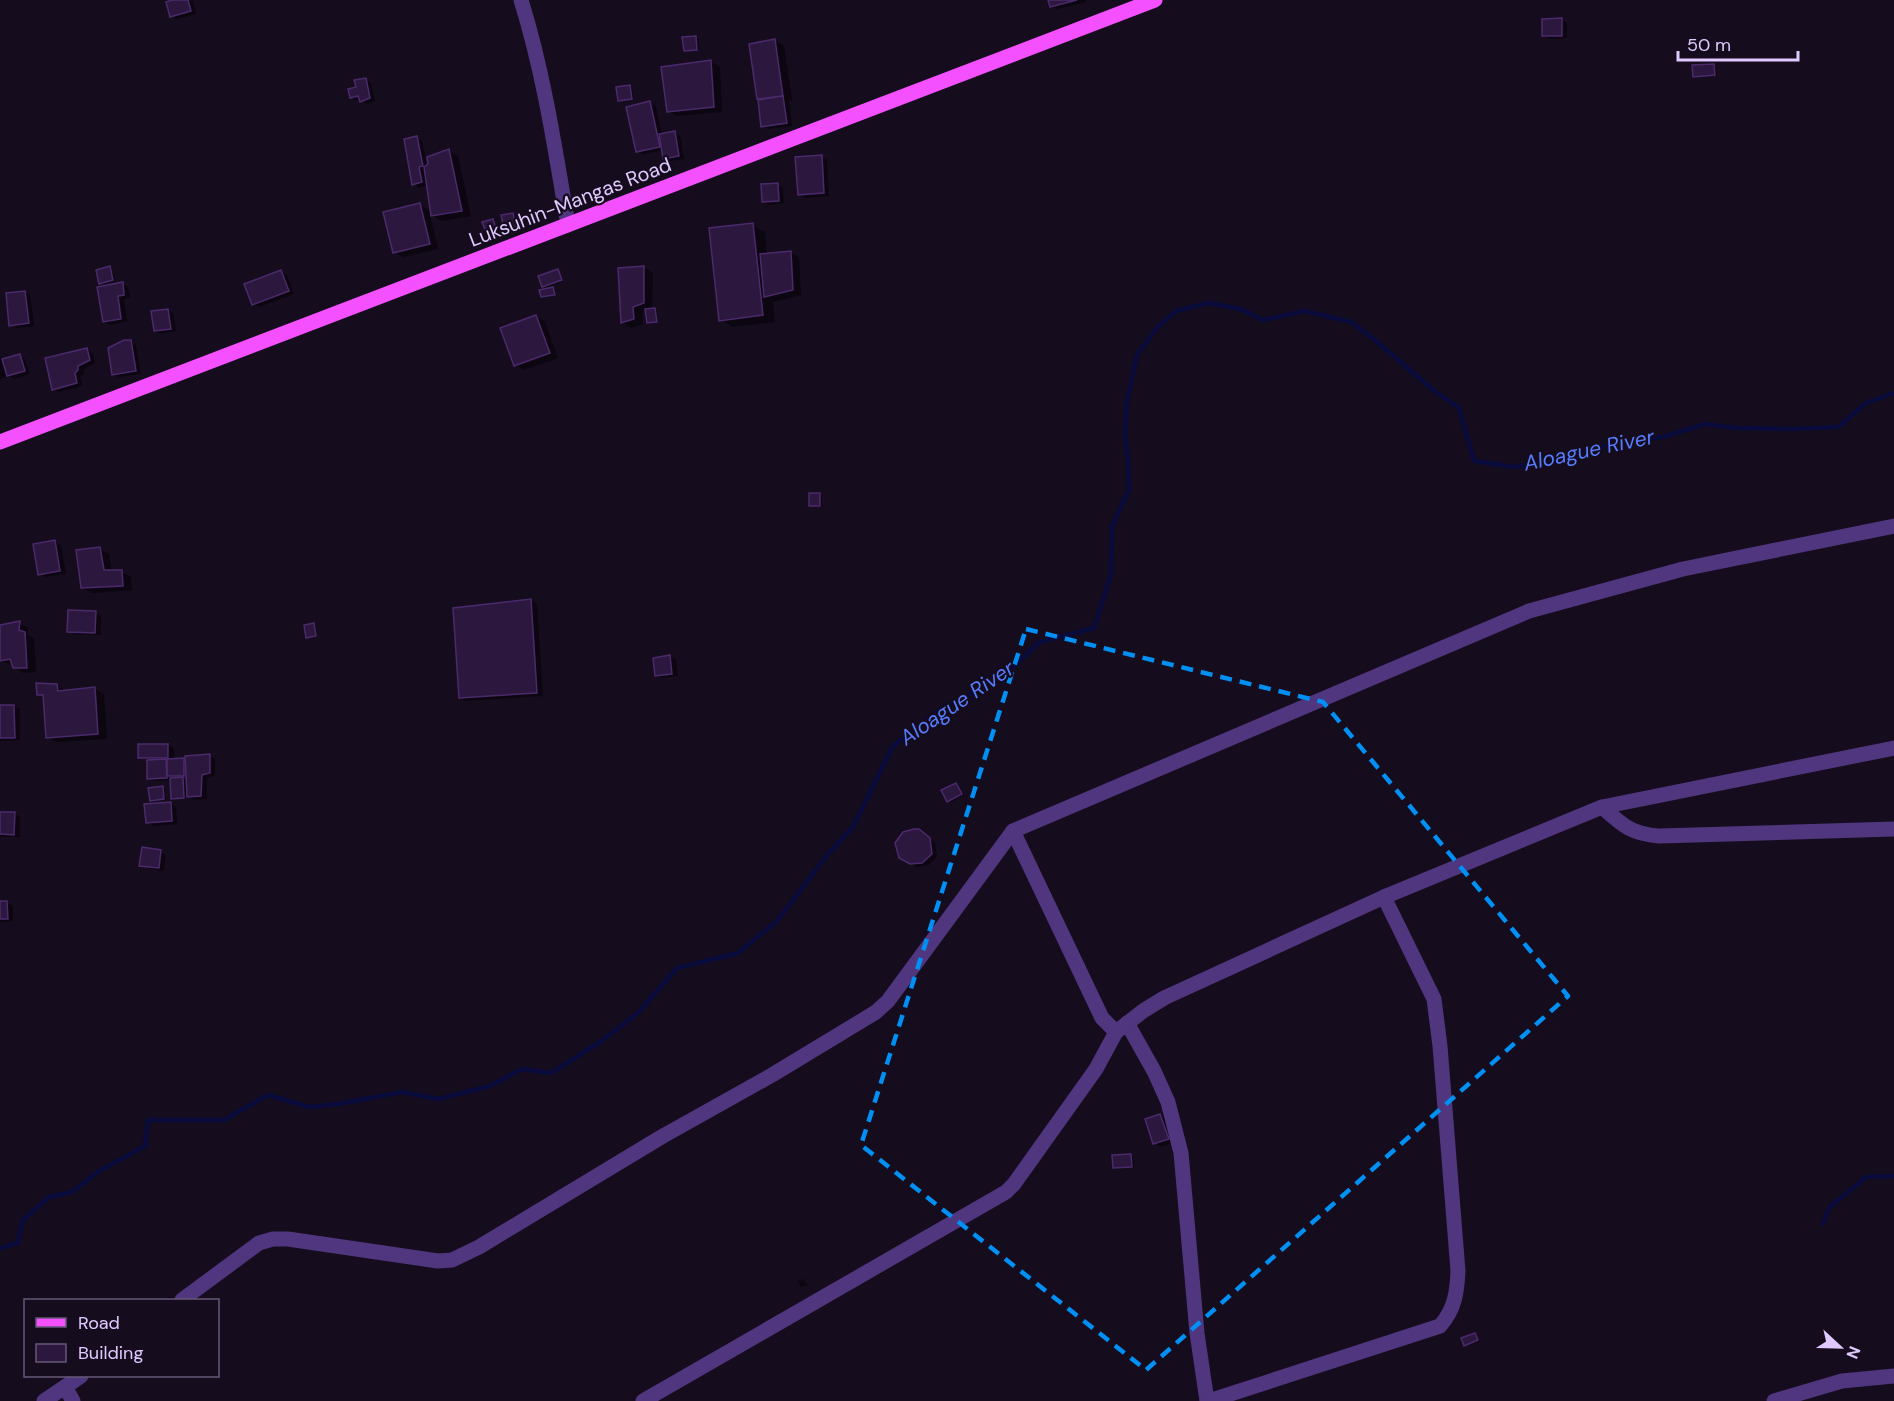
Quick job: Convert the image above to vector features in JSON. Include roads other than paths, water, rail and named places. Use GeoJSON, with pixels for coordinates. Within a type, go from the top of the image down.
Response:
{"type":"FeatureCollection","features":[{"type":"Feature","properties":{"kind":"main road","name":"Luksuhin-Mangas Road"},"geometry":{"type":"LineString","coordinates":[[0,442],[1155,0]]}},
{"type":"Feature","properties":{"kind":"street"},"geometry":{"type":"LineString","coordinates":[[521,0],[533,36],[548,102],[568,225]]}},
{"type":"Feature","properties":{"kind":"street"},"geometry":{"type":"LineString","coordinates":[[183,1299],[259,1243],[273,1239],[288,1239],[438,1261],[452,1260],[479,1247],[876,1012],[888,1001],[1013,831],[1529,611],[1683,569],[1894,526]]}},
{"type":"Feature","properties":{"kind":"street"},"geometry":{"type":"LineString","coordinates":[[643,1401],[1006,1192],[1096,1069],[1122,1028],[1164,998],[1384,897],[1602,807],[1894,748]]}},
{"type":"Feature","properties":{"kind":"street"},"geometry":{"type":"LineString","coordinates":[[1602,807],[1625,828],[1641,834],[1659,836],[1894,829]]}},
{"type":"Feature","properties":{"kind":"street"},"geometry":{"type":"LineString","coordinates":[[1013,831],[1102,1018],[1122,1028],[1154,1071],[1168,1102],[1181,1153],[1197,1333],[1208,1401],[1440,1326],[1453,1308],[1457,1293],[1458,1271],[1434,999],[1384,897]]}},
{"type":"Feature","properties":{"kind":"street"},"geometry":{"type":"LineString","coordinates":[[1774,1401],[1842,1381],[1894,1376]]}},
{"type":"Feature","properties":{"kind":"street"},"geometry":{"type":"LineString","coordinates":[[44,1401],[80,1377]]}},
{"type":"Feature","properties":{"kind":"street"},"geometry":{"type":"LineString","coordinates":[[65,1387],[73,1401]]}},
{"type":"Feature","properties":{"kind":"waterway","name":"Aloague River"},"geometry":{"type":"LineString","coordinates":[[0,1248],[18,1243],[22,1221],[49,1197],[72,1192],[99,1171],[145,1146],[148,1120],[224,1120],[268,1095],[309,1107],[402,1092],[438,1099],[490,1086],[522,1069],[551,1073],[600,1042],[638,1013],[677,968],[738,953],[777,921],[828,854],[853,827],[893,746],[943,707],[996,682],[1040,642],[1094,628],[1111,575],[1112,526],[1129,490],[1125,435],[1127,401],[1137,355],[1157,328],[1176,311],[1209,303],[1241,309],[1263,320],[1305,311],[1351,322],[1433,390],[1459,408],[1474,461],[1515,467],[1561,458],[1620,442],[1663,437],[1705,424],[1736,428],[1838,427],[1866,403],[1894,393]]}},
{"type":"Feature","properties":{"kind":"waterway"},"geometry":{"type":"LineString","coordinates":[[1823,1224],[1829,1208],[1866,1177],[1894,1176]]}}]}
